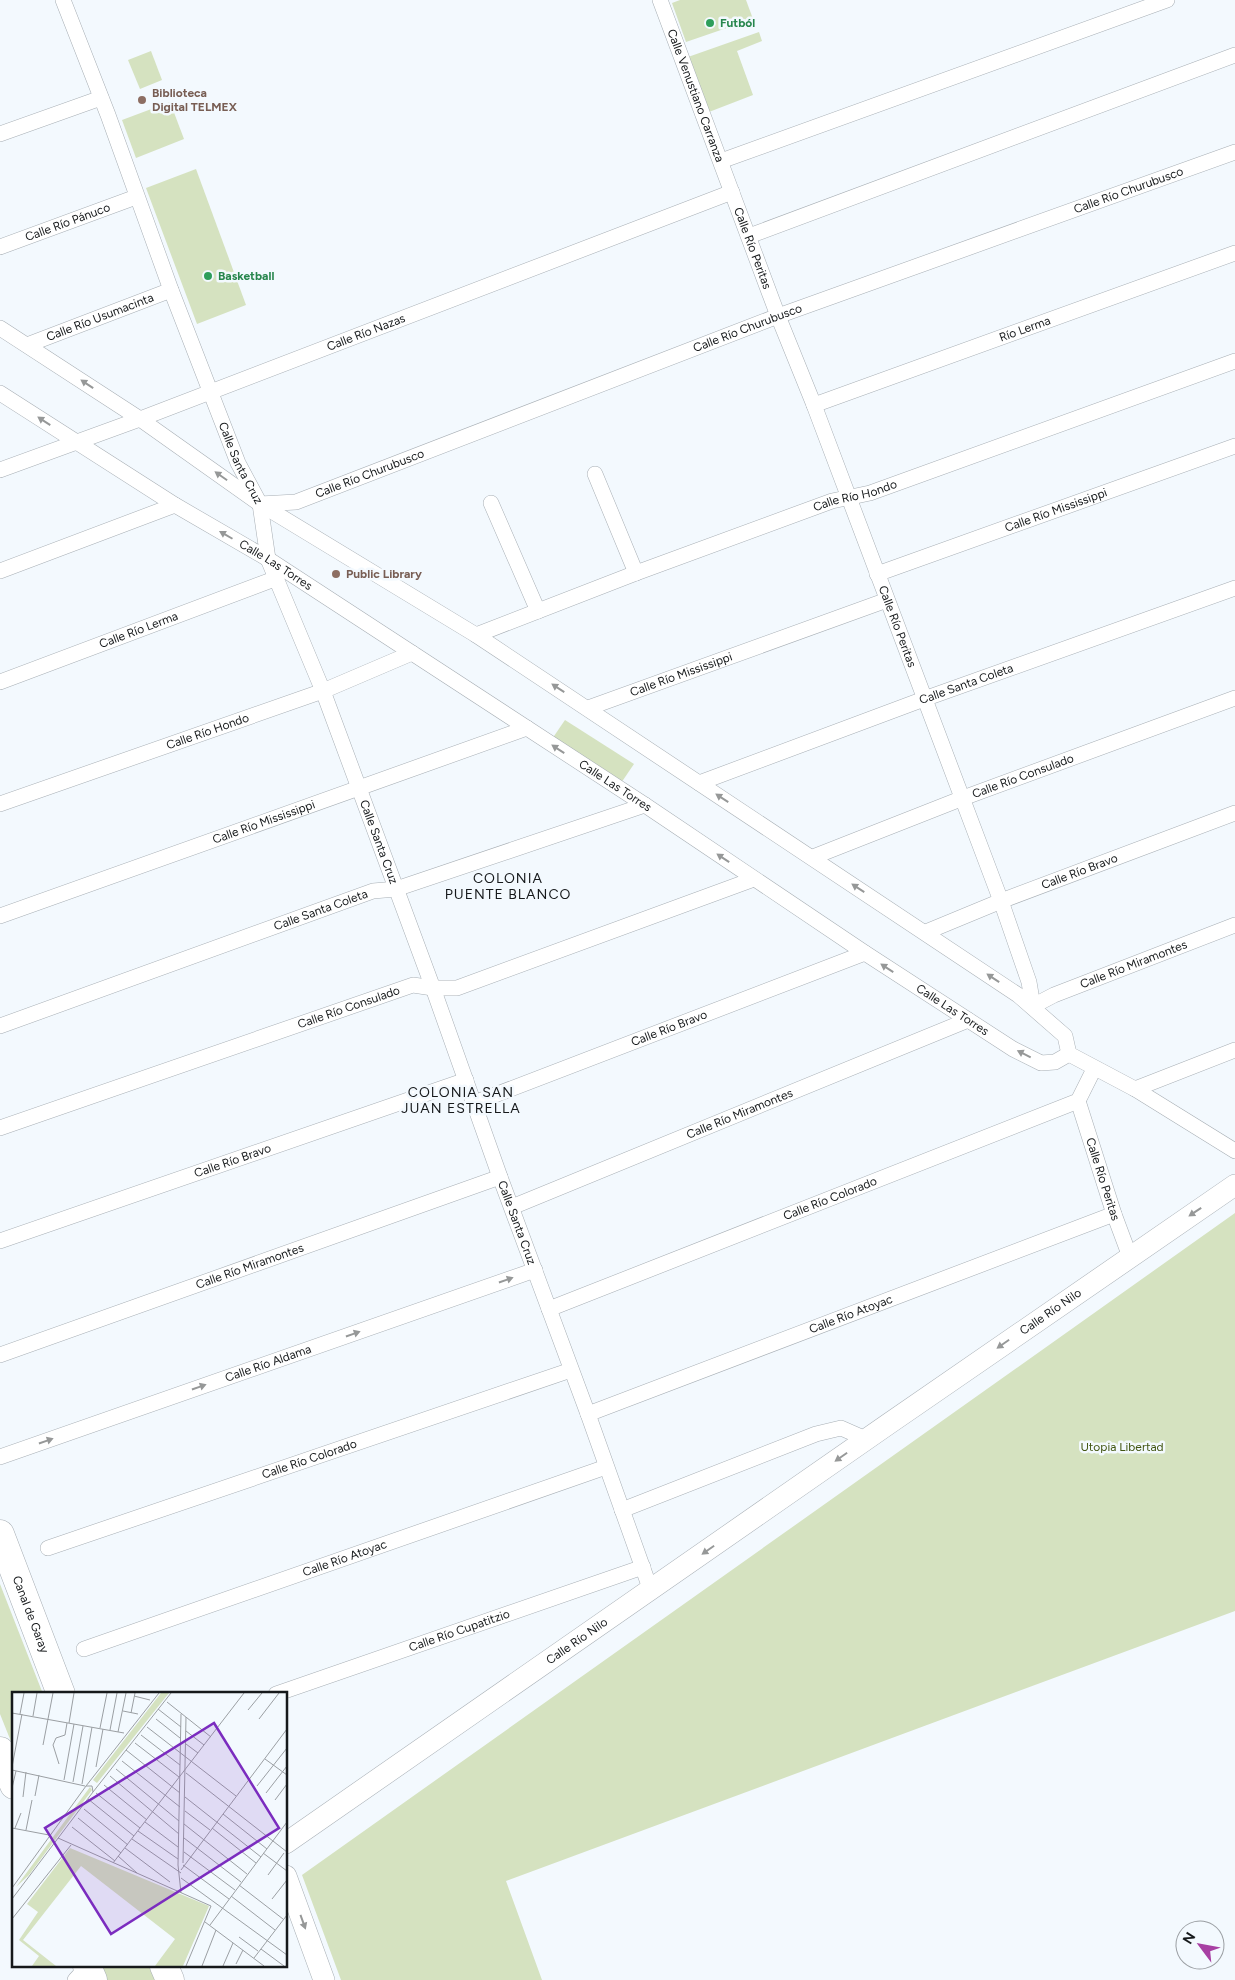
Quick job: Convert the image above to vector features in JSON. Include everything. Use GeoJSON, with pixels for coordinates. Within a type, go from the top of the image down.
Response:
{"type":"FeatureCollection","features":[{"type":"Feature","properties":{"kind":"highway","name":"Canal de Garay"},"geometry":{"type":"LineString","coordinates":[[0,1534],[60,1692]]}},
{"type":"Feature","properties":{"kind":"highway"},"geometry":{"type":"LineString","coordinates":[[0,1751],[12,1780]]}},
{"type":"Feature","properties":{"kind":"highway"},"geometry":{"type":"LineString","coordinates":[[165,1968],[170,1980]]}},
{"type":"Feature","properties":{"kind":"street","name":"Calle Santa Cruz"},"geometry":{"type":"LineString","coordinates":[[63,0],[171,290],[238,463],[260,504],[268,559],[323,691],[434,988],[500,1177],[572,1370],[651,1591]]}},
{"type":"Feature","properties":{"kind":"street","name":"Calle Venustiano Carranza"},"geometry":{"type":"LineString","coordinates":[[660,0],[732,192]]}},
{"type":"Feature","properties":{"kind":"street"},"geometry":{"type":"LineString","coordinates":[[721,161],[1167,0]]}},
{"type":"Feature","properties":{"kind":"street"},"geometry":{"type":"LineString","coordinates":[[749,236],[1235,55]]}},
{"type":"Feature","properties":{"kind":"street"},"geometry":{"type":"LineString","coordinates":[[0,134],[101,98]]}},
{"type":"Feature","properties":{"kind":"street","name":"Calle Río Churubusco"},"geometry":{"type":"LineString","coordinates":[[260,504],[296,502],[778,316],[1235,152]]}},
{"type":"Feature","properties":{"kind":"street","name":"Calle Río Peritas"},"geometry":{"type":"LineString","coordinates":[[732,192],[963,798],[1029,982],[1033,1006]]}},
{"type":"Feature","properties":{"kind":"street","name":"Calle Río Nazas"},"geometry":{"type":"LineString","coordinates":[[0,470],[140,419],[732,192]]}},
{"type":"Feature","properties":{"kind":"street","name":"Calle Río Pánuco"},"geometry":{"type":"LineString","coordinates":[[0,247],[136,197]]}},
{"type":"Feature","properties":{"kind":"street","name":"Río Lerma"},"geometry":{"type":"LineString","coordinates":[[814,404],[1235,253]]}},
{"type":"Feature","properties":{"kind":"street","name":"Calle Río Usumacinta"},"geometry":{"type":"LineString","coordinates":[[27,345],[171,290]]}},
{"type":"Feature","properties":{"kind":"street"},"geometry":{"type":"LineString","coordinates":[[0,328],[140,419],[260,504],[476,635],[1018,994],[1065,1036],[1069,1054],[1094,1069],[1135,1089],[1235,1151]]}},
{"type":"Feature","properties":{"kind":"street","name":"Calle Río Hondo"},"geometry":{"type":"LineString","coordinates":[[476,635],[636,573],[832,501],[870,493],[1235,361]]}},
{"type":"Feature","properties":{"kind":"street","name":"Calle Las Torres"},"geometry":{"type":"LineString","coordinates":[[0,393],[175,505],[268,559],[528,728],[865,953],[1013,1049],[1041,1063],[1055,1062],[1069,1054]]}},
{"type":"Feature","properties":{"kind":"street","name":"Calle Río Mississippi"},"geometry":{"type":"LineString","coordinates":[[877,574],[1235,446]]}},
{"type":"Feature","properties":{"kind":"street"},"geometry":{"type":"LineString","coordinates":[[595,474],[636,573]]}},
{"type":"Feature","properties":{"kind":"street"},"geometry":{"type":"LineString","coordinates":[[491,502],[538,612]]}},
{"type":"Feature","properties":{"kind":"street"},"geometry":{"type":"LineString","coordinates":[[0,571],[175,505]]}},
{"type":"Feature","properties":{"kind":"street","name":"Calle Río Lerma"},"geometry":{"type":"LineString","coordinates":[[0,682],[277,578]]}},
{"type":"Feature","properties":{"kind":"street","name":"Calle Santa Coleta"},"geometry":{"type":"LineString","coordinates":[[699,783],[924,699],[1235,588]]}},
{"type":"Feature","properties":{"kind":"street","name":"Calle Río Mississippi"},"geometry":{"type":"LineString","coordinates":[[588,708],[887,600]]}},
{"type":"Feature","properties":{"kind":"street","name":"Calle Río Hondo"},"geometry":{"type":"LineString","coordinates":[[0,804],[323,691],[412,653]]}},
{"type":"Feature","properties":{"kind":"street","name":"Calle Río Consulado"},"geometry":{"type":"LineString","coordinates":[[813,858],[963,798],[1235,698]]}},
{"type":"Feature","properties":{"kind":"street","name":"Calle Río Mississippi"},"geometry":{"type":"LineString","coordinates":[[0,916],[528,728]]}},
{"type":"Feature","properties":{"kind":"street","name":"Calle Santa Coleta"},"geometry":{"type":"LineString","coordinates":[[0,1026],[373,891],[396,890],[645,805]]}},
{"type":"Feature","properties":{"kind":"street","name":"Calle Río Bravo"},"geometry":{"type":"LineString","coordinates":[[926,932],[1235,813]]}},
{"type":"Feature","properties":{"kind":"street","name":"Calle Río Consulado"},"geometry":{"type":"LineString","coordinates":[[0,1128],[413,985],[434,988],[457,988],[754,879]]}},
{"type":"Feature","properties":{"kind":"street","name":"Calle Río Miramontes"},"geometry":{"type":"LineString","coordinates":[[1033,1006],[1054,994],[1235,925]]}},
{"type":"Feature","properties":{"kind":"street","name":"Calle Río Bravo"},"geometry":{"type":"LineString","coordinates":[[474,1103],[865,953]]}},
{"type":"Feature","properties":{"kind":"street","name":"Calle Río Miramontes"},"geometry":{"type":"LineString","coordinates":[[512,1207],[968,1020]]}},
{"type":"Feature","properties":{"kind":"street"},"geometry":{"type":"LineString","coordinates":[[1135,1089],[1235,1050]]}},
{"type":"Feature","properties":{"kind":"street"},"geometry":{"type":"LineString","coordinates":[[1078,1102],[1094,1069]]}},
{"type":"Feature","properties":{"kind":"street","name":"Calle Río Bravo"},"geometry":{"type":"LineString","coordinates":[[0,1241],[466,1080]]}},
{"type":"Feature","properties":{"kind":"street","name":"Calle Río Peritas"},"geometry":{"type":"LineString","coordinates":[[1078,1102],[1114,1214],[1130,1256]]}},
{"type":"Feature","properties":{"kind":"street","name":"Calle Río Colorado"},"geometry":{"type":"LineString","coordinates":[[549,1309],[1078,1102]]}},
{"type":"Feature","properties":{"kind":"street","name":"Calle Río Miramontes"},"geometry":{"type":"LineString","coordinates":[[0,1355],[500,1177]]}},
{"type":"Feature","properties":{"kind":"street","name":"Calle Río Nilo"},"geometry":{"type":"LineString","coordinates":[[288,1842],[651,1591],[866,1439],[1235,1185]]}},
{"type":"Feature","properties":{"kind":"street","name":"Calle Río Atoyac"},"geometry":{"type":"LineString","coordinates":[[588,1414],[1114,1214]]}},
{"type":"Feature","properties":{"kind":"street","name":"Calle Río Aldama"},"geometry":{"type":"LineString","coordinates":[[0,1457],[535,1270]]}},
{"type":"Feature","properties":{"kind":"street","name":"Calle Río Colorado"},"geometry":{"type":"LineString","coordinates":[[48,1548],[572,1370]]}},
{"type":"Feature","properties":{"kind":"street"},"geometry":{"type":"LineString","coordinates":[[622,1510],[816,1434],[841,1428],[866,1439]]}},
{"type":"Feature","properties":{"kind":"street","name":"Calle Río Atoyac"},"geometry":{"type":"LineString","coordinates":[[84,1649],[606,1467]]}},
{"type":"Feature","properties":{"kind":"street","name":"Calle Río Cupatitzio"},"geometry":{"type":"LineString","coordinates":[[282,1692],[643,1567]]}},
{"type":"Feature","properties":{"kind":"street"},"geometry":{"type":"LineString","coordinates":[[288,1881],[324,1980]]}},
{"type":"Feature","properties":{"kind":"green space","name":"Futból"},"geometry":{"type":"Polygon","coordinates":[[[680,0],[746,0],[753,19],[686,42],[672,3],[680,0]]]}},
{"type":"Feature","properties":{"kind":"green space"},"geometry":{"type":"Polygon","coordinates":[[[759,32],[762,41],[737,51],[753,95],[709,112],[688,57],[759,32]]]}},
{"type":"Feature","properties":{"kind":"green space"},"geometry":{"type":"Polygon","coordinates":[[[151,51],[162,80],[140,89],[128,60],[151,51]]]}},
{"type":"Feature","properties":{"kind":"green space"},"geometry":{"type":"Polygon","coordinates":[[[170,102],[184,139],[136,158],[122,120],[170,102]]]}},
{"type":"Feature","properties":{"kind":"green space"},"geometry":{"type":"Polygon","coordinates":[[[196,169],[246,305],[197,324],[146,188],[196,169]]]}},
{"type":"Feature","properties":{"kind":"green space"},"geometry":{"type":"Polygon","coordinates":[[[565,720],[634,764],[621,783],[552,739],[565,720]]]}},
{"type":"Feature","properties":{"kind":"green space","name":"Utopia Libertad"},"geometry":{"type":"Polygon","coordinates":[[[1235,1213],[1235,1611],[506,1881],[542,1980],[341,1980],[302,1875],[1235,1213]]]}},
{"type":"Feature","properties":{"kind":"green space"},"geometry":{"type":"Polygon","coordinates":[[[0,1584],[42,1692],[12,1692],[12,1744],[0,1714],[0,1584]]]}},
{"type":"Feature","properties":{"kind":"green space"},"geometry":{"type":"Polygon","coordinates":[[[101,1968],[151,1968],[156,1980],[105,1980],[101,1968]]]}},
{"type":"Feature","properties":{"kind":"place","name":"Futból"},"geometry":{"type":"Point","coordinates":[710,23]}},
{"type":"Feature","properties":{"kind":"place","name":"Biblioteca Digital TELMEX"},"geometry":{"type":"Point","coordinates":[142,100]}},
{"type":"Feature","properties":{"kind":"place","name":"Basketball"},"geometry":{"type":"Point","coordinates":[208,276]}},
{"type":"Feature","properties":{"kind":"place","name":"Public Library"},"geometry":{"type":"Point","coordinates":[336,574]}},
{"type":"Feature","properties":{"kind":"district","name":"COLONIA PUENTE BLANCO"},"geometry":{"type":"Point","coordinates":[508,886]}},
{"type":"Feature","properties":{"kind":"district","name":"COLONIA SAN JUAN ESTRELLA"},"geometry":{"type":"Point","coordinates":[461,1100]}}]}
